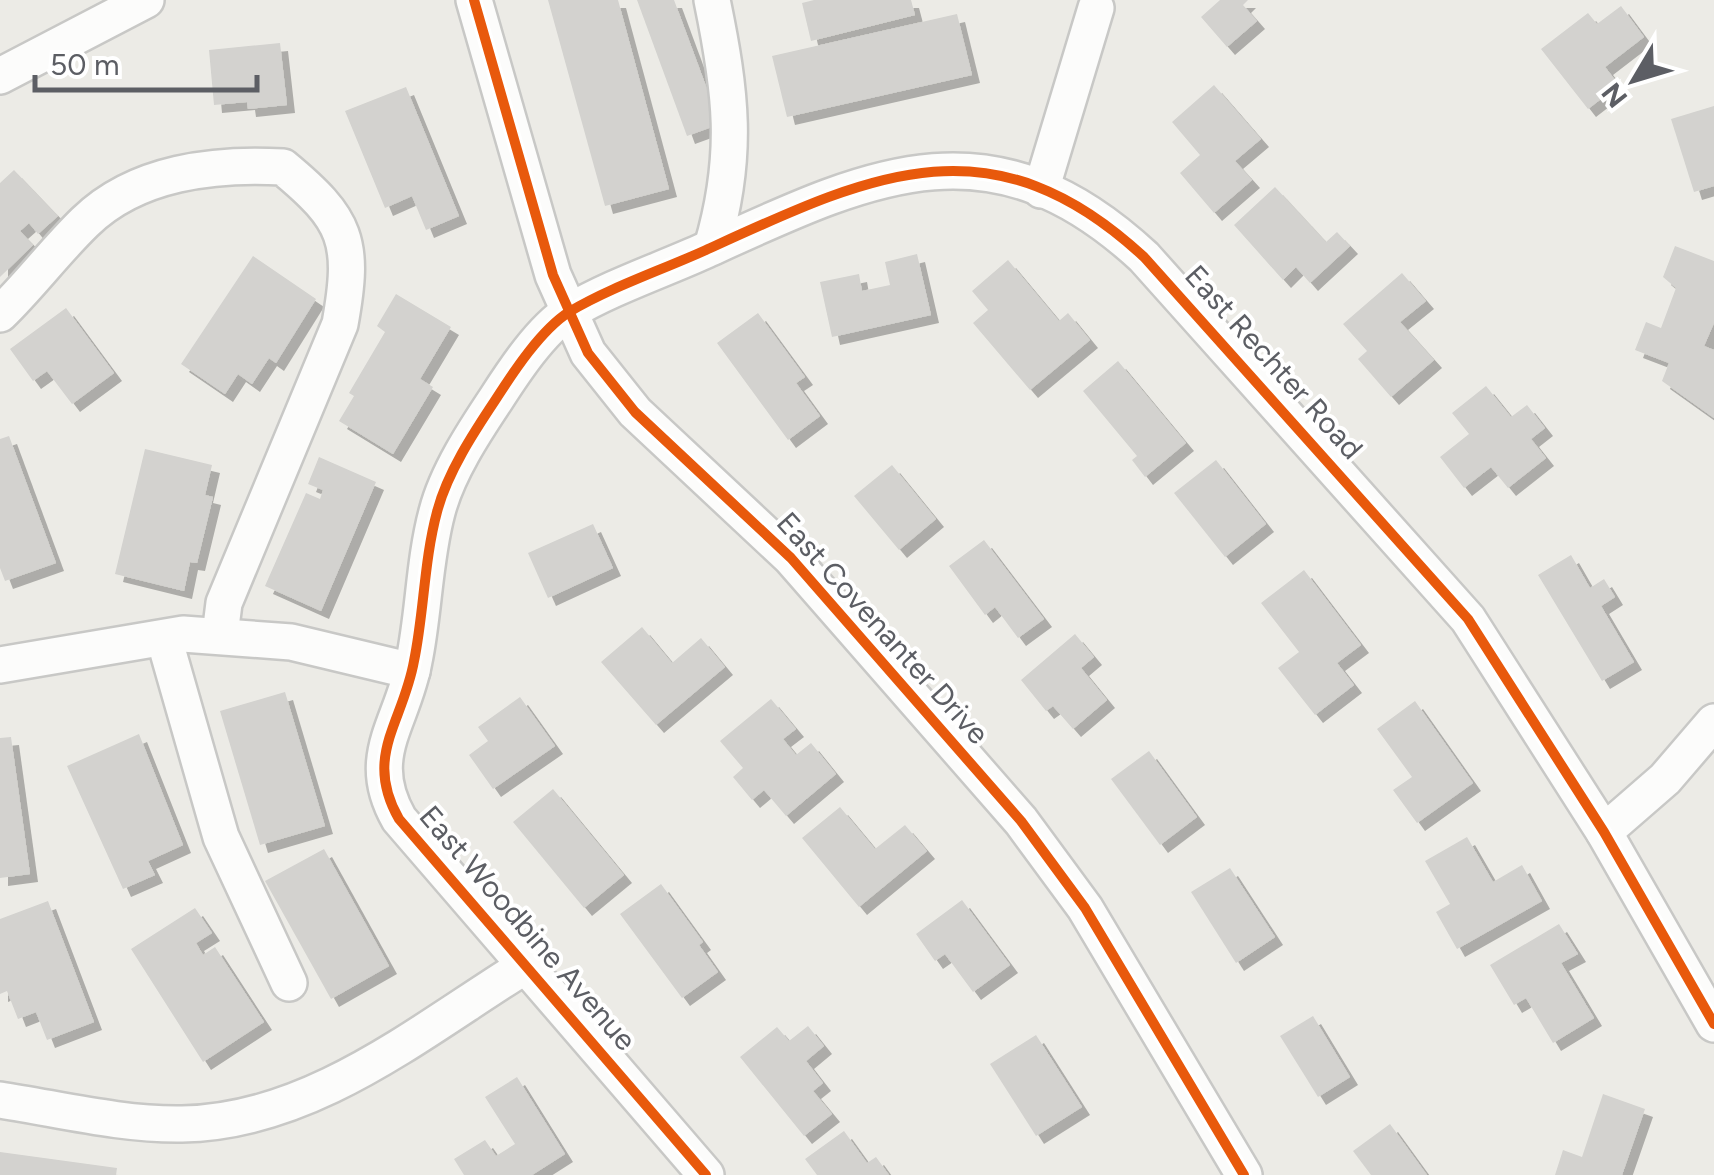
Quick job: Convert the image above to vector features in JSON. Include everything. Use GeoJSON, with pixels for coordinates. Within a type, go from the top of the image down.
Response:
{"type":"FeatureCollection","features":[{"type":"Feature","properties":{"kind":"street"},"geometry":{"type":"LineString","coordinates":[[0,76],[146,0]]}},
{"type":"Feature","properties":{"kind":"street","name":"East Covenanter Drive"},"geometry":{"type":"LineString","coordinates":[[474,0],[566,314],[612,387],[791,558],[1021,821],[1096,924],[1244,1175]]}},
{"type":"Feature","properties":{"kind":"street"},"geometry":{"type":"LineString","coordinates":[[712,0],[726,69],[732,156],[712,247]]}},
{"type":"Feature","properties":{"kind":"street"},"geometry":{"type":"LineString","coordinates":[[1041,190],[1096,8]]}},
{"type":"Feature","properties":{"kind":"street"},"geometry":{"type":"LineString","coordinates":[[0,314],[86,220],[121,194],[187,172],[283,167],[339,222],[348,280],[340,324],[224,604],[220,635]]}},
{"type":"Feature","properties":{"kind":"street","name":"East Rechter Road"},"geometry":{"type":"LineString","coordinates":[[566,314],[816,200],[896,174],[978,174],[1041,190],[1090,214],[1144,257],[1442,584],[1518,690],[1714,1024]]}},
{"type":"Feature","properties":{"kind":"street","name":"East Woodbine Avenue"},"geometry":{"type":"LineString","coordinates":[[566,314],[496,399],[443,494],[412,671],[385,748],[382,768],[390,803],[706,1175]]}},
{"type":"Feature","properties":{"kind":"street"},"geometry":{"type":"LineString","coordinates":[[0,665],[164,638],[220,635],[291,642],[412,671]]}},
{"type":"Feature","properties":{"kind":"street"},"geometry":{"type":"LineString","coordinates":[[164,638],[220,837],[288,983]]}},
{"type":"Feature","properties":{"kind":"street"},"geometry":{"type":"LineString","coordinates":[[1604,832],[1665,779],[1714,722]]}},
{"type":"Feature","properties":{"kind":"street"},"geometry":{"type":"LineString","coordinates":[[0,1100],[182,1124],[248,1117],[314,1095],[526,966]]}},
{"type":"Feature","properties":{"kind":"building"},"geometry":{"type":"Polygon","coordinates":[[[548,0],[618,0],[669,189],[605,206],[548,0]]]}},
{"type":"Feature","properties":{"kind":"building"},"geometry":{"type":"Polygon","coordinates":[[[637,0],[674,0],[720,124],[687,136],[637,0]]]}},
{"type":"Feature","properties":{"kind":"building"},"geometry":{"type":"Polygon","coordinates":[[[911,0],[915,15],[811,41],[802,3],[911,0]]]}},
{"type":"Feature","properties":{"kind":"building"},"geometry":{"type":"Polygon","coordinates":[[[1220,0],[1248,0],[1243,5],[1257,21],[1227,47],[1201,17],[1220,0]]]}},
{"type":"Feature","properties":{"kind":"building"},"geometry":{"type":"Polygon","coordinates":[[[1621,6],[1644,37],[1605,67],[1619,85],[1588,109],[1541,49],[1588,13],[1597,24],[1621,6]]]}},
{"type":"Feature","properties":{"kind":"building"},"geometry":{"type":"Polygon","coordinates":[[[957,14],[972,75],[787,117],[772,56],[957,14]]]}},
{"type":"Feature","properties":{"kind":"building"},"geometry":{"type":"Polygon","coordinates":[[[280,43],[287,105],[248,109],[247,102],[214,105],[209,50],[280,43]]]}},
{"type":"Feature","properties":{"kind":"building"},"geometry":{"type":"Polygon","coordinates":[[[1214,85],[1261,139],[1235,161],[1252,180],[1214,213],[1180,173],[1200,155],[1172,122],[1214,85]]]}},
{"type":"Feature","properties":{"kind":"building"},"geometry":{"type":"Polygon","coordinates":[[[406,87],[459,216],[426,230],[412,196],[385,208],[345,111],[406,87]]]}},
{"type":"Feature","properties":{"kind":"building"},"geometry":{"type":"Polygon","coordinates":[[[1714,106],[1714,186],[1694,192],[1671,119],[1714,106]]]}},
{"type":"Feature","properties":{"kind":"building"},"geometry":{"type":"Polygon","coordinates":[[[14,170],[58,216],[38,234],[29,223],[20,231],[33,245],[0,277],[0,183],[14,170]]]}},
{"type":"Feature","properties":{"kind":"building"},"geometry":{"type":"Polygon","coordinates":[[[1275,187],[1326,242],[1337,232],[1350,246],[1310,283],[1296,267],[1283,280],[1234,225],[1275,187]]]}},
{"type":"Feature","properties":{"kind":"building"},"geometry":{"type":"Polygon","coordinates":[[[1675,246],[1714,261],[1714,323],[1704,346],[1714,350],[1714,418],[1662,381],[1669,363],[1635,350],[1646,322],[1661,328],[1676,288],[1663,277],[1675,246]]]}},
{"type":"Feature","properties":{"kind":"building"},"geometry":{"type":"Polygon","coordinates":[[[917,254],[931,315],[832,337],[820,282],[859,274],[862,291],[890,285],[885,262],[917,254]]]}},
{"type":"Feature","properties":{"kind":"building"},"geometry":{"type":"Polygon","coordinates":[[[253,256],[316,299],[276,363],[269,358],[252,384],[238,374],[225,394],[181,364],[253,256]]]}},
{"type":"Feature","properties":{"kind":"building"},"geometry":{"type":"Polygon","coordinates":[[[1008,260],[1059,321],[1068,313],[1090,340],[1030,390],[973,323],[988,310],[972,291],[1008,260]]]}},
{"type":"Feature","properties":{"kind":"building"},"geometry":{"type":"Polygon","coordinates":[[[1402,273],[1426,301],[1400,322],[1434,360],[1391,397],[1358,359],[1367,351],[1343,324],[1402,273]]]}},
{"type":"Feature","properties":{"kind":"building"},"geometry":{"type":"Polygon","coordinates":[[[396,294],[451,327],[420,379],[433,387],[393,454],[339,421],[354,396],[349,393],[385,332],[377,326],[396,294]]]}},
{"type":"Feature","properties":{"kind":"building"},"geometry":{"type":"Polygon","coordinates":[[[66,308],[114,373],[72,404],[47,371],[33,381],[10,349],[66,308]]]}},
{"type":"Feature","properties":{"kind":"building"},"geometry":{"type":"Polygon","coordinates":[[[758,313],[805,377],[796,383],[820,416],[788,440],[717,343],[758,313]]]}},
{"type":"Feature","properties":{"kind":"building"},"geometry":{"type":"Polygon","coordinates":[[[1118,361],[1186,443],[1145,477],[1132,460],[1137,456],[1083,391],[1118,361]]]}},
{"type":"Feature","properties":{"kind":"building"},"geometry":{"type":"Polygon","coordinates":[[[1486,386],[1511,417],[1527,405],[1545,428],[1531,439],[1546,458],[1508,488],[1491,467],[1464,488],[1440,457],[1469,434],[1452,413],[1486,386]]]}},
{"type":"Feature","properties":{"kind":"building"},"geometry":{"type":"Polygon","coordinates":[[[9,436],[56,563],[5,581],[0,568],[0,439],[9,436]]]}},
{"type":"Feature","properties":{"kind":"building"},"geometry":{"type":"Polygon","coordinates":[[[145,449],[212,465],[205,495],[213,497],[197,563],[190,562],[184,591],[115,574],[145,449]]]}},
{"type":"Feature","properties":{"kind":"building"},"geometry":{"type":"Polygon","coordinates":[[[319,457],[376,482],[321,611],[265,586],[306,493],[320,499],[323,490],[308,484],[319,457]]]}},
{"type":"Feature","properties":{"kind":"building"},"geometry":{"type":"Polygon","coordinates":[[[1216,460],[1266,524],[1225,557],[1174,493],[1216,460]]]}},
{"type":"Feature","properties":{"kind":"building"},"geometry":{"type":"Polygon","coordinates":[[[892,465],[936,519],[899,550],[854,496],[892,465]]]}},
{"type":"Feature","properties":{"kind":"building"},"geometry":{"type":"Polygon","coordinates":[[[593,524],[613,568],[548,598],[528,553],[593,524]]]}},
{"type":"Feature","properties":{"kind":"building"},"geometry":{"type":"Polygon","coordinates":[[[984,540],[1044,619],[1018,638],[995,607],[985,615],[949,566],[984,540]]]}},
{"type":"Feature","properties":{"kind":"building"},"geometry":{"type":"Polygon","coordinates":[[[1571,555],[1590,588],[1604,579],[1615,597],[1601,606],[1634,662],[1602,681],[1538,575],[1571,555]]]}},
{"type":"Feature","properties":{"kind":"building"},"geometry":{"type":"Polygon","coordinates":[[[1304,570],[1361,645],[1337,663],[1354,685],[1315,715],[1278,668],[1299,652],[1261,603],[1304,570]]]}},
{"type":"Feature","properties":{"kind":"building"},"geometry":{"type":"Polygon","coordinates":[[[642,627],[672,663],[701,638],[725,667],[656,725],[601,662],[642,627]]]}},
{"type":"Feature","properties":{"kind":"building"},"geometry":{"type":"Polygon","coordinates":[[[1075,634],[1094,657],[1081,668],[1107,700],[1073,729],[1053,706],[1046,711],[1021,680],[1075,634]]]}},
{"type":"Feature","properties":{"kind":"building"},"geometry":{"type":"Polygon","coordinates":[[[285,692],[325,826],[260,845],[220,711],[285,692]]]}},
{"type":"Feature","properties":{"kind":"building"},"geometry":{"type":"Polygon","coordinates":[[[520,697],[555,746],[493,789],[469,755],[488,741],[478,727],[520,697]]]}},
{"type":"Feature","properties":{"kind":"building"},"geometry":{"type":"Polygon","coordinates":[[[771,699],[796,729],[783,739],[796,755],[811,743],[836,774],[786,816],[764,790],[752,800],[733,777],[743,768],[720,741],[771,699]]]}},
{"type":"Feature","properties":{"kind":"building"},"geometry":{"type":"Polygon","coordinates":[[[1415,701],[1473,783],[1417,823],[1393,790],[1412,777],[1377,729],[1415,701]]]}},
{"type":"Feature","properties":{"kind":"building"},"geometry":{"type":"Polygon","coordinates":[[[139,734],[183,845],[148,861],[155,875],[123,889],[67,766],[139,734]]]}},
{"type":"Feature","properties":{"kind":"building"},"geometry":{"type":"Polygon","coordinates":[[[11,737],[30,874],[0,878],[0,738],[11,737]]]}},
{"type":"Feature","properties":{"kind":"building"},"geometry":{"type":"Polygon","coordinates":[[[1149,751],[1197,817],[1160,845],[1111,779],[1149,751]]]}},
{"type":"Feature","properties":{"kind":"building"},"geometry":{"type":"Polygon","coordinates":[[[553,789],[624,875],[584,908],[513,822],[553,789]]]}},
{"type":"Feature","properties":{"kind":"building"},"geometry":{"type":"Polygon","coordinates":[[[840,807],[875,849],[905,825],[927,851],[859,907],[802,838],[840,807]]]}},
{"type":"Feature","properties":{"kind":"building"},"geometry":{"type":"Polygon","coordinates":[[[1467,837],[1493,882],[1522,865],[1542,901],[1457,949],[1436,912],[1450,904],[1425,861],[1467,837]]]}},
{"type":"Feature","properties":{"kind":"building"},"geometry":{"type":"Polygon","coordinates":[[[324,849],[389,966],[331,999],[265,881],[324,849]]]}},
{"type":"Feature","properties":{"kind":"building"},"geometry":{"type":"Polygon","coordinates":[[[1230,868],[1275,937],[1236,963],[1191,892],[1230,868]]]}},
{"type":"Feature","properties":{"kind":"building"},"geometry":{"type":"Polygon","coordinates":[[[661,884],[703,942],[699,945],[718,972],[682,998],[620,914],[661,884]]]}},
{"type":"Feature","properties":{"kind":"building"},"geometry":{"type":"Polygon","coordinates":[[[962,900],[1010,965],[973,992],[945,954],[935,961],[916,934],[962,900]]]}},
{"type":"Feature","properties":{"kind":"building"},"geometry":{"type":"Polygon","coordinates":[[[48,901],[94,1022],[47,1040],[36,1012],[18,1019],[7,991],[0,994],[0,919],[48,901]]]}},
{"type":"Feature","properties":{"kind":"building"},"geometry":{"type":"Polygon","coordinates":[[[195,908],[212,933],[196,943],[203,955],[215,947],[264,1022],[203,1062],[131,949],[195,908]]]}},
{"type":"Feature","properties":{"kind":"building"},"geometry":{"type":"Polygon","coordinates":[[[1559,924],[1578,954],[1561,963],[1594,1018],[1553,1043],[1526,998],[1514,1005],[1490,965],[1559,924]]]}},
{"type":"Feature","properties":{"kind":"building"},"geometry":{"type":"Polygon","coordinates":[[[1313,1016],[1350,1077],[1318,1097],[1280,1036],[1313,1016]]]}},
{"type":"Feature","properties":{"kind":"building"},"geometry":{"type":"Polygon","coordinates":[[[808,1026],[824,1046],[806,1061],[823,1083],[813,1091],[832,1114],[804,1136],[740,1057],[777,1027],[789,1041],[808,1026]]]}},
{"type":"Feature","properties":{"kind":"building"},"geometry":{"type":"Polygon","coordinates":[[[1036,1035],[1082,1107],[1036,1136],[990,1064],[1036,1035]]]}},
{"type":"Feature","properties":{"kind":"building"},"geometry":{"type":"Polygon","coordinates":[[[517,1077],[565,1154],[532,1175],[464,1175],[454,1159],[485,1140],[496,1156],[515,1144],[485,1097],[517,1077]]]}},
{"type":"Feature","properties":{"kind":"building"},"geometry":{"type":"Polygon","coordinates":[[[1603,1094],[1645,1109],[1622,1175],[1555,1175],[1563,1150],[1582,1157],[1603,1094]]]}},
{"type":"Feature","properties":{"kind":"building"},"geometry":{"type":"Polygon","coordinates":[[[1390,1124],[1427,1175],[1371,1175],[1353,1151],[1390,1124]]]}},
{"type":"Feature","properties":{"kind":"building"},"geometry":{"type":"Polygon","coordinates":[[[844,1131],[867,1163],[876,1157],[889,1175],[817,1175],[805,1159],[844,1131]]]}},
{"type":"Feature","properties":{"kind":"building"},"geometry":{"type":"Polygon","coordinates":[[[0,1152],[117,1168],[116,1175],[0,1175],[0,1152]]]}},
{"type":"Feature","properties":{"kind":"cycle path"},"geometry":{"type":"LineString","coordinates":[[474,0],[553,275],[588,353],[635,412],[791,558],[1021,821],[1085,908],[1244,1175]]}},
{"type":"Feature","properties":{"kind":"cycle path"},"geometry":{"type":"LineString","coordinates":[[706,1175],[399,819],[389,797],[385,758],[414,661],[433,530],[447,483],[479,425],[529,352],[569,312],[822,199],[876,182],[929,172],[981,173],[1034,185],[1088,213],[1144,257],[1468,619],[1604,832],[1714,1024]]}}]}
